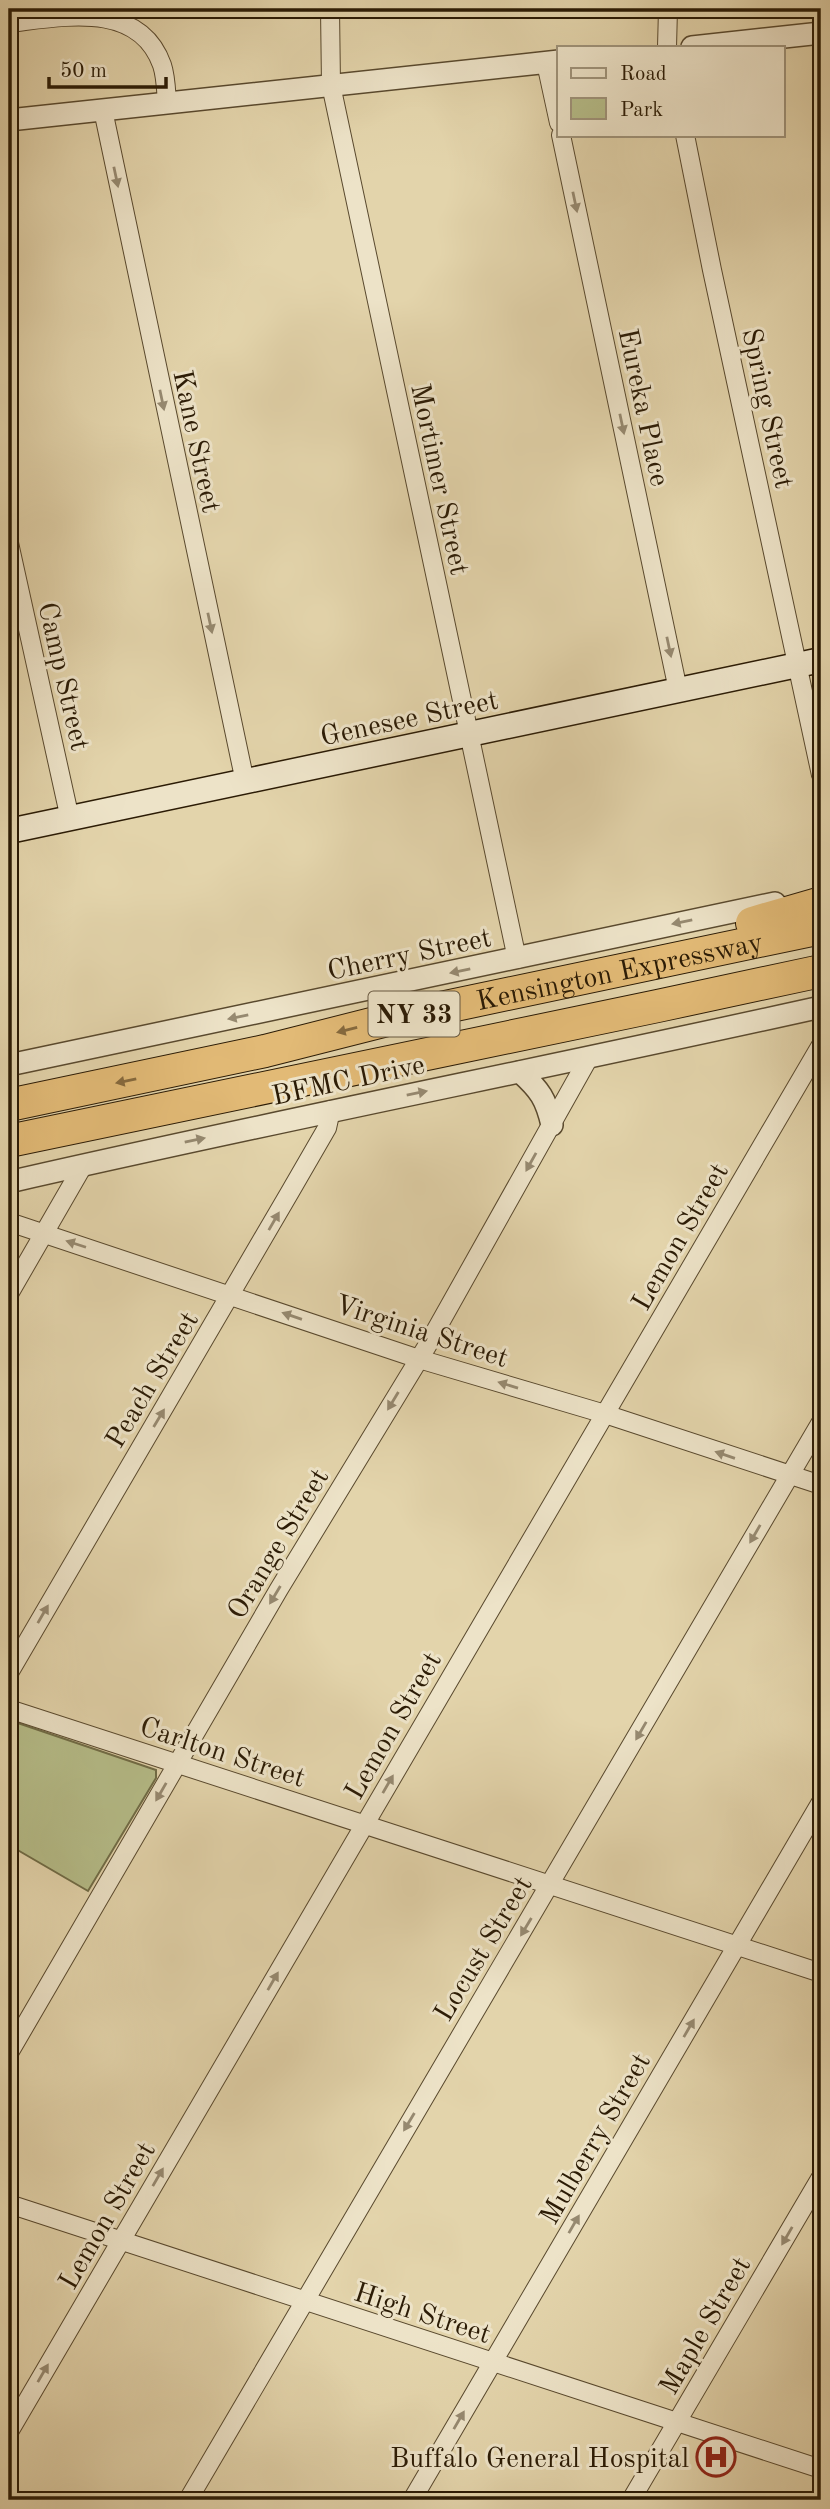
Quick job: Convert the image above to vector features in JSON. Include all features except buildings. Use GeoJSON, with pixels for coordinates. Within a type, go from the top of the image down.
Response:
{"type":"FeatureCollection","features":[{"type":"Feature","properties":{"kind":"highway"},"geometry":{"type":"LineString","coordinates":[[403,1016],[513,978],[769,919],[821,904]]}},
{"type":"Feature","properties":{"kind":"highway","name":"Kensington Expressway"},"geometry":{"type":"LineString","coordinates":[[9,1105],[265,1051],[403,1016],[821,928]]}},
{"type":"Feature","properties":{"kind":"highway","name":"Kensington Expressway"},"geometry":{"type":"LineString","coordinates":[[9,1140],[546,1031],[821,971]]}},
{"type":"Feature","properties":{"kind":"highway"},"geometry":{"type":"LineString","coordinates":[[546,1031],[821,989]]}},
{"type":"Feature","properties":{"kind":"main road","name":"Genesee Street"},"geometry":{"type":"LineString","coordinates":[[9,831],[810,662]]}},
{"type":"Feature","properties":{"kind":"street","name":"Mortimer Street"},"geometry":{"type":"LineString","coordinates":[[330,9],[331,85],[517,959]]}},
{"type":"Feature","properties":{"kind":"street"},"geometry":{"type":"LineString","coordinates":[[667,46],[668,9]]}},
{"type":"Feature","properties":{"kind":"street"},"geometry":{"type":"LineString","coordinates":[[9,23],[93,15],[116,19],[126,24],[144,37],[159,59],[167,103]]}},
{"type":"Feature","properties":{"kind":"street"},"geometry":{"type":"LineString","coordinates":[[701,46],[821,33]]}},
{"type":"Feature","properties":{"kind":"street"},"geometry":{"type":"LineString","coordinates":[[9,120],[552,62],[557,106]]}},
{"type":"Feature","properties":{"kind":"street","name":"Kane Street"},"geometry":{"type":"LineString","coordinates":[[103,110],[244,782]]}},
{"type":"Feature","properties":{"kind":"street","name":"Eureka Place"},"geometry":{"type":"LineString","coordinates":[[561,136],[678,690]]}},
{"type":"Feature","properties":{"kind":"street","name":"Spring Street"},"geometry":{"type":"LineString","coordinates":[[685,136],[715,283],[810,662],[821,775]]}},
{"type":"Feature","properties":{"kind":"street","name":"Camp Street"},"geometry":{"type":"LineString","coordinates":[[9,543],[70,819]]}},
{"type":"Feature","properties":{"kind":"street","name":"Cherry Street"},"geometry":{"type":"LineString","coordinates":[[9,1065],[821,893]]}},
{"type":"Feature","properties":{"kind":"street","name":"BFMC Drive"},"geometry":{"type":"LineString","coordinates":[[9,1182],[331,1110],[588,1059],[821,1007]]}},
{"type":"Feature","properties":{"kind":"street","name":"Lemon Street"},"geometry":{"type":"LineString","coordinates":[[9,2432],[821,1045]]}},
{"type":"Feature","properties":{"kind":"street","name":"Orange Street"},"geometry":{"type":"LineString","coordinates":[[9,2053],[279,1589],[419,1359],[588,1059]]}},
{"type":"Feature","properties":{"kind":"street"},"geometry":{"type":"LineString","coordinates":[[520,1072],[538,1088],[548,1104],[552,1125]]}},
{"type":"Feature","properties":{"kind":"street","name":"Peach Street"},"geometry":{"type":"LineString","coordinates":[[9,1673],[231,1296],[327,1128],[331,1110]]}},
{"type":"Feature","properties":{"kind":"street"},"geometry":{"type":"LineString","coordinates":[[9,1294],[84,1164]]}},
{"type":"Feature","properties":{"kind":"street","name":"Virginia Street"},"geometry":{"type":"LineString","coordinates":[[9,1222],[419,1359],[605,1414],[821,1485]]}},
{"type":"Feature","properties":{"kind":"street","name":"Locust Street"},"geometry":{"type":"LineString","coordinates":[[188,2500],[821,1422]]}},
{"type":"Feature","properties":{"kind":"street","name":"Carlton Street"},"geometry":{"type":"LineString","coordinates":[[9,1709],[821,1973]]}},
{"type":"Feature","properties":{"kind":"street","name":"Mulberry Street"},"geometry":{"type":"LineString","coordinates":[[412,2500],[821,1802]]}},
{"type":"Feature","properties":{"kind":"street","name":"Maple Street"},"geometry":{"type":"LineString","coordinates":[[631,2500],[821,2177]]}},
{"type":"Feature","properties":{"kind":"street","name":"High Street"},"geometry":{"type":"LineString","coordinates":[[9,2204],[821,2469]]}},
{"type":"Feature","properties":{"kind":"green space"},"geometry":{"type":"Polygon","coordinates":[[[9,1720],[156,1770],[156,1778],[88,1891],[9,1845],[9,1720]]]}},
{"type":"Feature","properties":{"kind":"place","name":"Buffalo General Hospital"},"geometry":{"type":"Point","coordinates":[716,2457]}}]}
